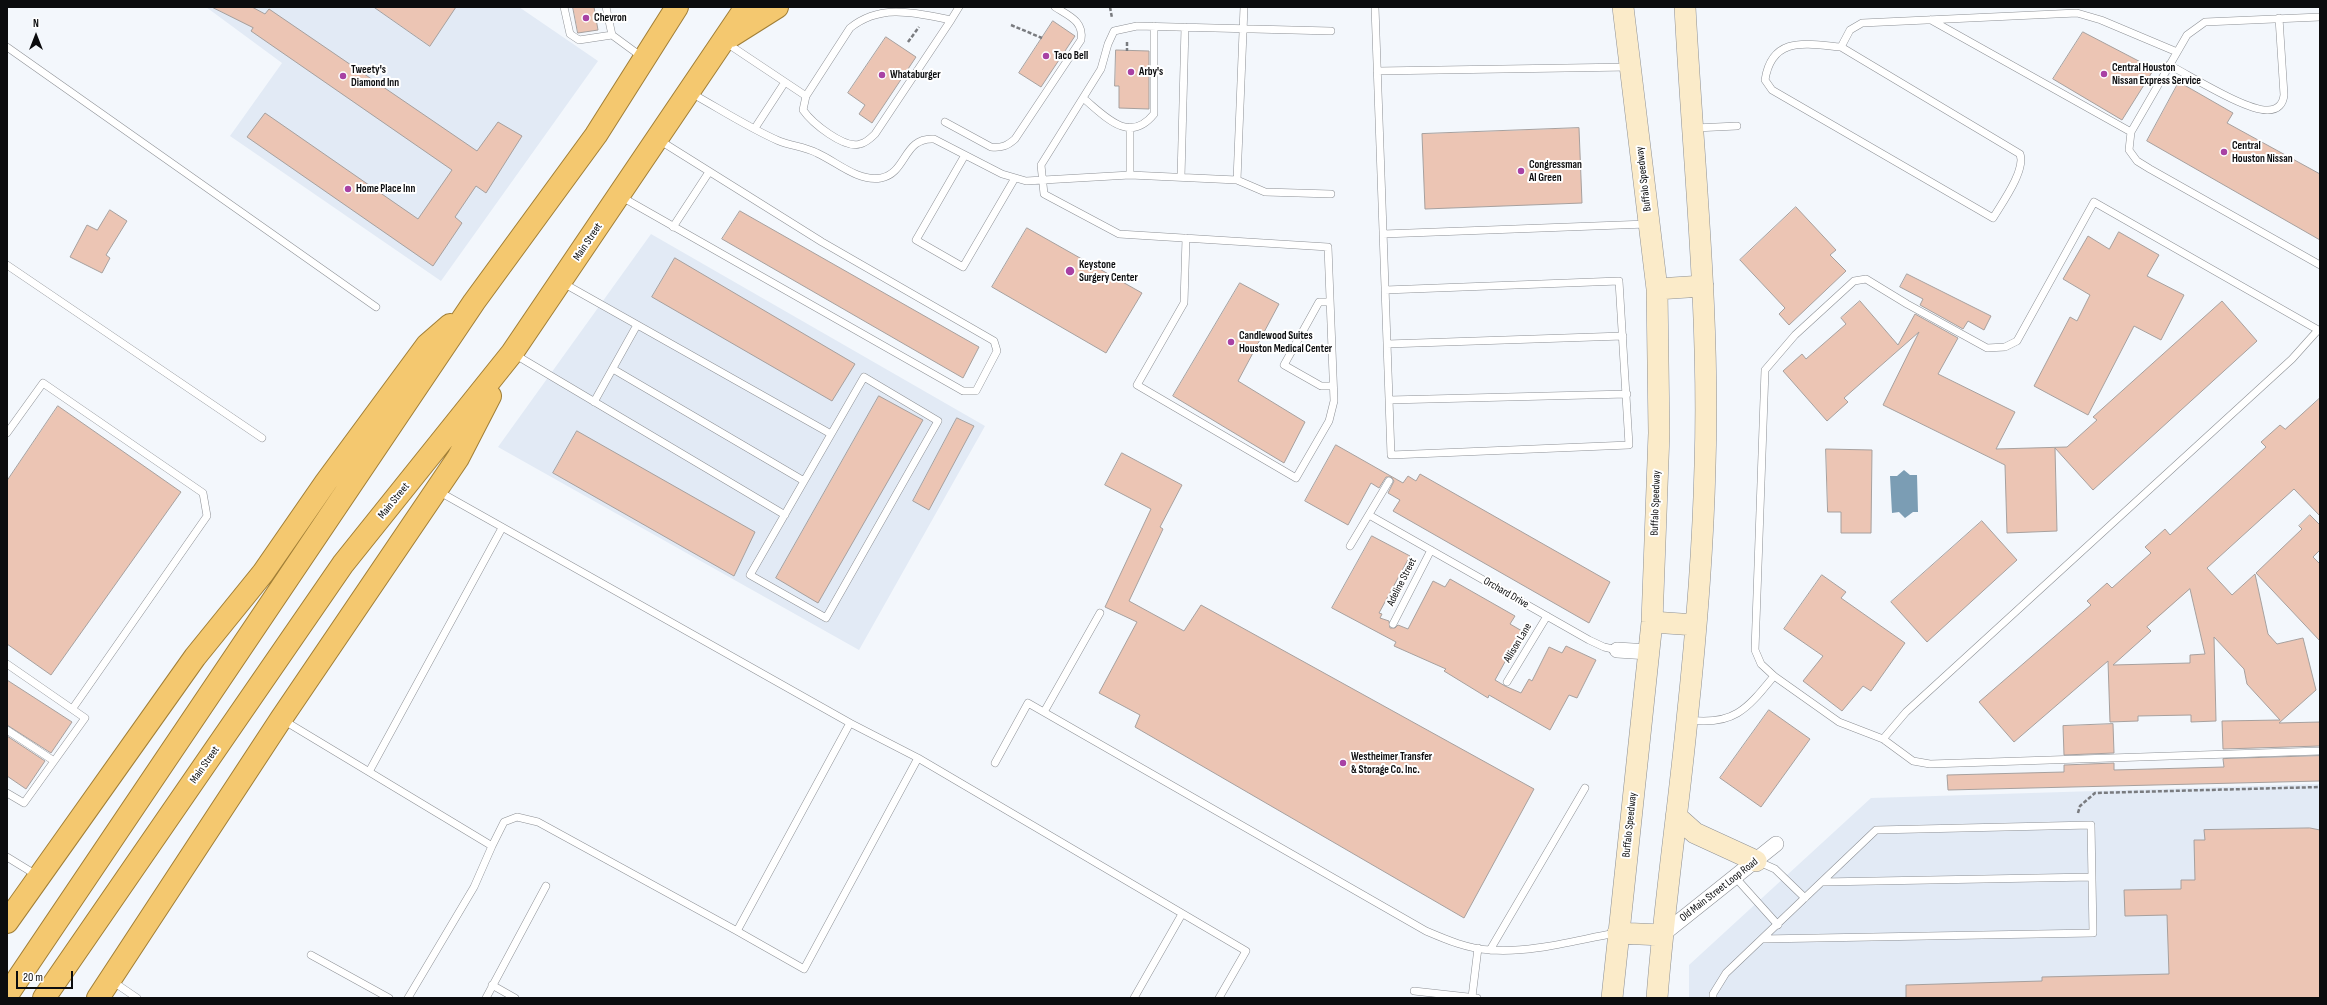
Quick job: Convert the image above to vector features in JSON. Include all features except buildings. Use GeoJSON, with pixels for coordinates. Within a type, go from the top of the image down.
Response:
{"type":"FeatureCollection","features":[{"type":"Feature","properties":{"kind":"highway"},"geometry":{"type":"LineString","coordinates":[[656,40],[663,7]]}},
{"type":"Feature","properties":{"kind":"highway"},"geometry":{"type":"LineString","coordinates":[[7,995],[474,302],[596,135],[677,7]]}},
{"type":"Feature","properties":{"kind":"highway","name":"Main Street"},"geometry":{"type":"LineString","coordinates":[[44,998],[343,564],[512,353],[746,7]]}},
{"type":"Feature","properties":{"kind":"highway"},"geometry":{"type":"LineString","coordinates":[[723,41],[777,7]]}},
{"type":"Feature","properties":{"kind":"highway"},"geometry":{"type":"LineString","coordinates":[[7,922],[196,658],[263,573],[331,476],[427,345],[474,302]]}},
{"type":"Feature","properties":{"kind":"highway"},"geometry":{"type":"LineString","coordinates":[[98,998],[281,719],[458,458],[512,353]]}},
{"type":"Feature","properties":{"kind":"main road","name":"Buffalo Speedway"},"geometry":{"type":"LineString","coordinates":[[1612,998],[1652,622],[1659,433],[1657,289],[1624,7]]}},
{"type":"Feature","properties":{"kind":"main road"},"geometry":{"type":"LineString","coordinates":[[1657,998],[1662,935],[1688,720],[1696,625],[1705,464],[1705,340],[1703,286],[1691,128],[1685,7]]}},
{"type":"Feature","properties":{"kind":"main road"},"geometry":{"type":"LineString","coordinates":[[1657,289],[1703,286]]}},
{"type":"Feature","properties":{"kind":"main road"},"geometry":{"type":"LineString","coordinates":[[1652,622],[1696,625]]}},
{"type":"Feature","properties":{"kind":"main road"},"geometry":{"type":"LineString","coordinates":[[1676,816],[1695,832],[1756,861]]}},
{"type":"Feature","properties":{"kind":"main road"},"geometry":{"type":"LineString","coordinates":[[1618,933],[1662,935]]}},
{"type":"Feature","properties":{"kind":"street","name":"Orchard Drive"},"geometry":{"type":"LineString","coordinates":[[1617,650],[1649,652]]}},
{"type":"Feature","properties":{"kind":"street","name":"Old Main Street Loop Road"},"geometry":{"type":"LineString","coordinates":[[1662,935],[1776,844]]}},
{"type":"Feature","properties":{"kind":"lane"},"geometry":{"type":"LineString","coordinates":[[564,7],[570,34],[579,40],[612,35]]}},
{"type":"Feature","properties":{"kind":"lane"},"geometry":{"type":"LineString","coordinates":[[606,7],[612,35],[644,58]]}},
{"type":"Feature","properties":{"kind":"lane"},"geometry":{"type":"LineString","coordinates":[[951,20],[906,11],[890,10],[858,21],[850,28],[806,96],[803,110],[810,119],[821,128],[848,145],[859,145],[867,142],[875,134],[951,20],[959,7]]}},
{"type":"Feature","properties":{"kind":"lane"},"geometry":{"type":"LineString","coordinates":[[945,122],[991,147],[999,148],[1008,145],[1015,139],[1081,40],[1082,31],[1079,23],[1055,7]]}},
{"type":"Feature","properties":{"kind":"lane"},"geometry":{"type":"LineString","coordinates":[[1237,180],[1244,7]]}},
{"type":"Feature","properties":{"kind":"lane"},"geometry":{"type":"LineString","coordinates":[[1375,7],[1377,71],[1391,455],[1629,445],[1620,281],[1385,290]]}},
{"type":"Feature","properties":{"kind":"lane"},"geometry":{"type":"LineString","coordinates":[[1841,47],[1850,30],[1862,23],[2077,13],[2101,20],[2177,52]]}},
{"type":"Feature","properties":{"kind":"lane"},"geometry":{"type":"LineString","coordinates":[[2320,17],[2205,22],[2187,35],[2169,65],[2131,132],[2130,150],[2138,161],[2320,265]]}},
{"type":"Feature","properties":{"kind":"lane"},"geometry":{"type":"LineString","coordinates":[[2169,65],[2252,107],[2268,110],[2276,109],[2283,103],[2284,95],[2279,18]]}},
{"type":"Feature","properties":{"kind":"lane"},"geometry":{"type":"LineString","coordinates":[[1931,20],[2131,132]]}},
{"type":"Feature","properties":{"kind":"lane"},"geometry":{"type":"LineString","coordinates":[[1186,238],[1184,303],[1137,385],[1296,478],[1330,421],[1334,401],[1328,247],[1186,238],[1119,234],[1044,194],[1041,165],[1102,69],[1108,44],[1114,31],[1137,26],[1154,26],[1331,31]]}},
{"type":"Feature","properties":{"kind":"lane"},"geometry":{"type":"LineString","coordinates":[[1083,98],[1112,122],[1135,128],[1147,122],[1154,114],[1154,26]]}},
{"type":"Feature","properties":{"kind":"lane"},"geometry":{"type":"LineString","coordinates":[[1181,177],[1185,27]]}},
{"type":"Feature","properties":{"kind":"lane"},"geometry":{"type":"LineString","coordinates":[[723,41],[806,96]]}},
{"type":"Feature","properties":{"kind":"lane"},"geometry":{"type":"LineString","coordinates":[[1792,44],[1841,47],[2020,154],[2023,161],[2019,172],[1993,218],[1772,90],[1765,80],[1767,66],[1780,49],[1792,44]]}},
{"type":"Feature","properties":{"kind":"lane"},"geometry":{"type":"LineString","coordinates":[[7,47],[376,307]]}},
{"type":"Feature","properties":{"kind":"lane"},"geometry":{"type":"LineString","coordinates":[[1377,71],[1630,67]]}},
{"type":"Feature","properties":{"kind":"lane"},"geometry":{"type":"LineString","coordinates":[[755,128],[784,82]]}},
{"type":"Feature","properties":{"kind":"lane"},"geometry":{"type":"LineString","coordinates":[[689,92],[779,141],[816,152],[859,176],[872,179],[883,178],[897,169],[913,145],[924,138],[934,139],[1002,174],[1026,181],[1130,175],[1181,177],[1237,180],[1265,192],[1331,194]]}},
{"type":"Feature","properties":{"kind":"lane"},"geometry":{"type":"LineString","coordinates":[[1691,128],[1737,126]]}},
{"type":"Feature","properties":{"kind":"lane"},"geometry":{"type":"LineString","coordinates":[[1130,127],[1130,175]]}},
{"type":"Feature","properties":{"kind":"lane"},"geometry":{"type":"LineString","coordinates":[[619,196],[963,391],[976,391],[997,351],[994,341],[822,242],[657,139]]}},
{"type":"Feature","properties":{"kind":"lane"},"geometry":{"type":"LineString","coordinates":[[965,155],[916,240],[963,267],[1015,178]]}},
{"type":"Feature","properties":{"kind":"lane"},"geometry":{"type":"LineString","coordinates":[[673,227],[709,172]]}},
{"type":"Feature","properties":{"kind":"lane"},"geometry":{"type":"LineString","coordinates":[[1883,739],[1906,712],[2292,359],[2319,331],[2094,202],[2017,341],[2005,348],[1987,348],[1926,315],[1866,279],[1854,281],[1795,335],[1765,370],[1755,650],[1761,664],[1774,676],[1839,722],[1883,739],[1913,761],[1930,764],[2320,751]]}},
{"type":"Feature","properties":{"kind":"lane"},"geometry":{"type":"LineString","coordinates":[[1383,234],[1649,224]]}},
{"type":"Feature","properties":{"kind":"lane"},"geometry":{"type":"LineString","coordinates":[[7,265],[262,438]]}},
{"type":"Feature","properties":{"kind":"lane"},"geometry":{"type":"LineString","coordinates":[[561,282],[831,434]]}},
{"type":"Feature","properties":{"kind":"lane"},"geometry":{"type":"LineString","coordinates":[[1330,302],[1319,302],[1284,364],[1321,386],[1333,386]]}},
{"type":"Feature","properties":{"kind":"lane"},"geometry":{"type":"LineString","coordinates":[[594,402],[638,325]]}},
{"type":"Feature","properties":{"kind":"lane"},"geometry":{"type":"LineString","coordinates":[[1387,344],[1622,336]]}},
{"type":"Feature","properties":{"kind":"lane"},"geometry":{"type":"LineString","coordinates":[[512,353],[785,515]]}},
{"type":"Feature","properties":{"kind":"lane"},"geometry":{"type":"LineString","coordinates":[[613,369],[804,481]]}},
{"type":"Feature","properties":{"kind":"lane"},"geometry":{"type":"LineString","coordinates":[[864,377],[938,421],[826,618],[750,575],[804,481],[864,377]]}},
{"type":"Feature","properties":{"kind":"lane"},"geometry":{"type":"LineString","coordinates":[[7,432],[43,383],[203,493],[207,516],[73,708]]}},
{"type":"Feature","properties":{"kind":"lane"},"geometry":{"type":"LineString","coordinates":[[1389,400],[1627,394]]}},
{"type":"Feature","properties":{"kind":"lane"},"geometry":{"type":"LineString","coordinates":[[1350,546],[1389,481]]}},
{"type":"Feature","properties":{"kind":"lane"},"geometry":{"type":"LineString","coordinates":[[436,490],[850,723],[918,758],[1246,951],[1219,998]]}},
{"type":"Feature","properties":{"kind":"lane","name":"Orchard Drive"},"geometry":{"type":"LineString","coordinates":[[1369,515],[1589,640],[1604,647],[1617,650]]}},
{"type":"Feature","properties":{"kind":"lane"},"geometry":{"type":"LineString","coordinates":[[370,770],[502,528]]}},
{"type":"Feature","properties":{"kind":"lane","name":"Adeline Street"},"geometry":{"type":"LineString","coordinates":[[1393,624],[1431,550]]}},
{"type":"Feature","properties":{"kind":"lane"},"geometry":{"type":"LineString","coordinates":[[1044,712],[1100,613]]}},
{"type":"Feature","properties":{"kind":"lane","name":"Allison Lane"},"geometry":{"type":"LineString","coordinates":[[1507,682],[1547,616]]}},
{"type":"Feature","properties":{"kind":"lane"},"geometry":{"type":"LineString","coordinates":[[7,664],[73,708],[85,718],[24,804],[7,793]]}},
{"type":"Feature","properties":{"kind":"lane"},"geometry":{"type":"LineString","coordinates":[[1688,720],[1706,722],[1718,721],[1735,714],[1750,705],[1774,676]]}},
{"type":"Feature","properties":{"kind":"lane"},"geometry":{"type":"LineString","coordinates":[[996,763],[1028,703],[1426,931],[1456,944],[1490,950],[1526,949],[1618,933]]}},
{"type":"Feature","properties":{"kind":"lane"},"geometry":{"type":"LineString","coordinates":[[281,719],[370,770],[492,846]]}},
{"type":"Feature","properties":{"kind":"lane"},"geometry":{"type":"LineString","coordinates":[[737,931],[850,723]]}},
{"type":"Feature","properties":{"kind":"lane"},"geometry":{"type":"LineString","coordinates":[[7,730],[54,761]]}},
{"type":"Feature","properties":{"kind":"lane"},"geometry":{"type":"LineString","coordinates":[[408,998],[474,887],[504,822],[517,817],[538,822],[804,969],[918,758]]}},
{"type":"Feature","properties":{"kind":"lane"},"geometry":{"type":"LineString","coordinates":[[1490,950],[1584,788]]}},
{"type":"Feature","properties":{"kind":"lane"},"geometry":{"type":"LineString","coordinates":[[1713,998],[1713,994],[1726,974],[1762,939],[1778,925],[1876,830],[2091,825],[2093,933],[1762,939]]}},
{"type":"Feature","properties":{"kind":"lane"},"geometry":{"type":"LineString","coordinates":[[7,858],[40,877]]}},
{"type":"Feature","properties":{"kind":"lane"},"geometry":{"type":"LineString","coordinates":[[1756,861],[1775,869],[1805,898]]}},
{"type":"Feature","properties":{"kind":"lane"},"geometry":{"type":"LineString","coordinates":[[1735,877],[1778,925]]}},
{"type":"Feature","properties":{"kind":"lane"},"geometry":{"type":"LineString","coordinates":[[1822,882],[2092,877]]}},
{"type":"Feature","properties":{"kind":"lane"},"geometry":{"type":"LineString","coordinates":[[486,998],[521,936],[546,886]]}},
{"type":"Feature","properties":{"kind":"lane"},"geometry":{"type":"LineString","coordinates":[[1134,998],[1182,914]]}},
{"type":"Feature","properties":{"kind":"lane"},"geometry":{"type":"LineString","coordinates":[[1414,991],[1474,998],[1478,948]]}},
{"type":"Feature","properties":{"kind":"lane"},"geometry":{"type":"LineString","coordinates":[[311,954],[389,998]]}},
{"type":"Feature","properties":{"kind":"lane"},"geometry":{"type":"LineString","coordinates":[[110,980],[137,998]]}},
{"type":"Feature","properties":{"kind":"lane"},"geometry":{"type":"LineString","coordinates":[[492,985],[515,998]]}},
{"type":"Feature","properties":{"kind":"path"},"geometry":{"type":"LineString","coordinates":[[1011,25],[1042,38]]}},
{"type":"Feature","properties":{"kind":"path"},"geometry":{"type":"LineString","coordinates":[[2075,825],[2080,806],[2095,793],[2320,787]]}},
{"type":"Feature","properties":{"kind":"shaded area"},"geometry":{"type":"Polygon","coordinates":[[[206,7],[519,7],[598,61],[441,281],[230,136],[282,63],[206,7]]]}},
{"type":"Feature","properties":{"kind":"shaded area"},"geometry":{"type":"Polygon","coordinates":[[[651,234],[985,426],[859,650],[498,447],[651,234]]]}},
{"type":"Feature","properties":{"kind":"shaded area"},"geometry":{"type":"Polygon","coordinates":[[[2320,784],[2320,998],[1689,998],[1689,965],[1871,798],[2320,784]]]}},
{"type":"Feature","properties":{"kind":"water"},"geometry":{"type":"Polygon","coordinates":[[[1904,470],[1910,475],[1917,475],[1918,512],[1913,512],[1905,518],[1899,512],[1892,513],[1890,476],[1897,476],[1904,470]]]}},
{"type":"Feature","properties":{"kind":"place","name":"Chevron"},"geometry":{"type":"Point","coordinates":[586,18]}},
{"type":"Feature","properties":{"kind":"place","name":"Taco Bell"},"geometry":{"type":"Point","coordinates":[1046,56]}},
{"type":"Feature","properties":{"kind":"place","name":"Arby's"},"geometry":{"type":"Point","coordinates":[1131,72]}},
{"type":"Feature","properties":{"kind":"place","name":"Central Houston Nissan Express Service"},"geometry":{"type":"Point","coordinates":[2104,74]}},
{"type":"Feature","properties":{"kind":"place","name":"Whataburger"},"geometry":{"type":"Point","coordinates":[882,75]}},
{"type":"Feature","properties":{"kind":"place","name":"Tweety's Diamond Inn"},"geometry":{"type":"Point","coordinates":[343,76]}},
{"type":"Feature","properties":{"kind":"place","name":"Central Houston Nissan"},"geometry":{"type":"Point","coordinates":[2224,152]}},
{"type":"Feature","properties":{"kind":"place","name":"Congressman Al Green"},"geometry":{"type":"Point","coordinates":[1521,171]}},
{"type":"Feature","properties":{"kind":"place","name":"Home Place Inn"},"geometry":{"type":"Point","coordinates":[348,189]}},
{"type":"Feature","properties":{"kind":"place","name":"Keystone Surgery Center"},"geometry":{"type":"Point","coordinates":[1070,271]}},
{"type":"Feature","properties":{"kind":"place","name":"Candlewood Suites Houston Medical Center"},"geometry":{"type":"Point","coordinates":[1231,342]}},
{"type":"Feature","properties":{"kind":"place","name":"Westheimer Transfer & Storage Co. Inc."},"geometry":{"type":"Point","coordinates":[1343,763]}}]}
